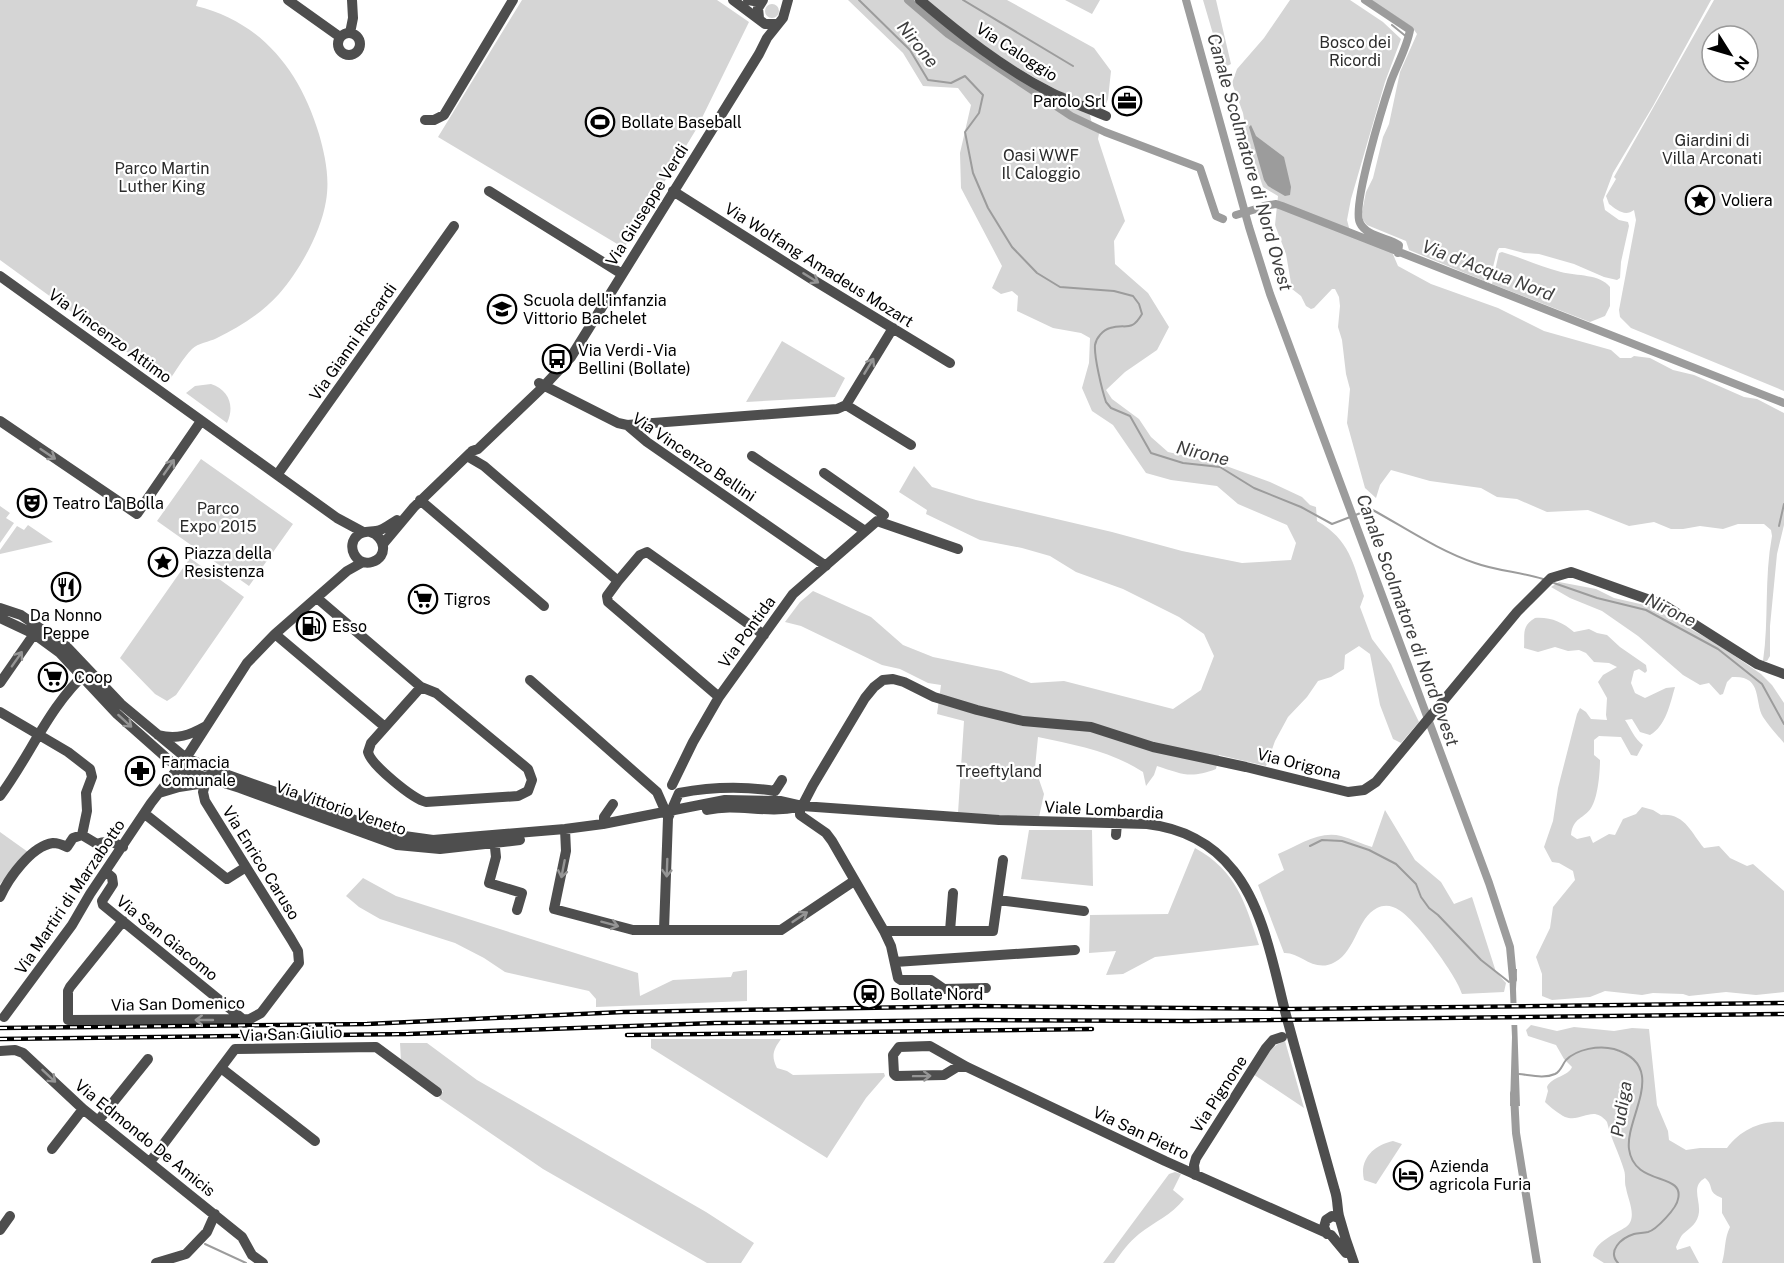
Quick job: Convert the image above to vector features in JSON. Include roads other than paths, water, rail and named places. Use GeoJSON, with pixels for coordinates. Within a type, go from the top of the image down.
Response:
{"type":"FeatureCollection","features":[{"type":"Feature","properties":{"kind":"street"},"geometry":{"type":"LineString","coordinates":[[288,0],[349,35],[353,18],[352,0]]}},
{"type":"Feature","properties":{"kind":"street"},"geometry":{"type":"LineString","coordinates":[[424,120],[434,120],[444,115],[513,0]]}},
{"type":"Feature","properties":{"kind":"street"},"geometry":{"type":"LineString","coordinates":[[733,0],[760,20],[770,25],[777,24]]}},
{"type":"Feature","properties":{"kind":"street"},"geometry":{"type":"LineString","coordinates":[[748,0],[761,1]]}},
{"type":"Feature","properties":{"kind":"street","name":"Via Caloggio"},"geometry":{"type":"LineString","coordinates":[[920,0],[1010,68],[1048,92],[1106,116]]}},
{"type":"Feature","properties":{"kind":"street","name":"Via Giuseppe Verdi"},"geometry":{"type":"LineString","coordinates":[[752,64],[760,40],[760,20],[757,11],[761,1]]}},
{"type":"Feature","properties":{"kind":"street","name":"Via Giuseppe Verdi"},"geometry":{"type":"LineString","coordinates":[[366,532],[378,531],[387,527],[417,503],[469,454],[475,445],[541,385],[586,331],[777,24],[783,18],[785,3]]}},
{"type":"Feature","properties":{"kind":"street"},"geometry":{"type":"LineString","coordinates":[[489,191],[622,274]]}},
{"type":"Feature","properties":{"kind":"street","name":"Via Wolfang Amadeus Mozart"},"geometry":{"type":"LineString","coordinates":[[673,191],[951,363]]}},
{"type":"Feature","properties":{"kind":"street","name":"Via Gianni Riccardi"},"geometry":{"type":"LineString","coordinates":[[277,475],[454,226]]}},
{"type":"Feature","properties":{"kind":"street","name":"Via Vincenzo Attimo"},"geometry":{"type":"LineString","coordinates":[[0,276],[339,519],[366,532]]}},
{"type":"Feature","properties":{"kind":"street"},"geometry":{"type":"LineString","coordinates":[[627,425],[837,409],[846,405],[893,328]]}},
{"type":"Feature","properties":{"kind":"street","name":"Via Vincenzo Bellini"},"geometry":{"type":"LineString","coordinates":[[541,385],[618,423],[627,425],[647,442],[826,566]]}},
{"type":"Feature","properties":{"kind":"street"},"geometry":{"type":"LineString","coordinates":[[846,405],[911,445]]}},
{"type":"Feature","properties":{"kind":"street"},"geometry":{"type":"LineString","coordinates":[[0,421],[137,514],[201,421]]}},
{"type":"Feature","properties":{"kind":"street"},"geometry":{"type":"LineString","coordinates":[[469,454],[618,581]]}},
{"type":"Feature","properties":{"kind":"street"},"geometry":{"type":"LineString","coordinates":[[752,456],[865,531]]}},
{"type":"Feature","properties":{"kind":"street"},"geometry":{"type":"LineString","coordinates":[[824,473],[880,518],[958,549]]}},
{"type":"Feature","properties":{"kind":"street"},"geometry":{"type":"LineString","coordinates":[[417,503],[544,606]]}},
{"type":"Feature","properties":{"kind":"street","name":"Via Giuseppe Verdi"},"geometry":{"type":"LineString","coordinates":[[383,544],[417,503]]}},
{"type":"Feature","properties":{"kind":"street","name":"Via Pontida"},"geometry":{"type":"LineString","coordinates":[[672,785],[719,697],[793,594],[880,518]]}},
{"type":"Feature","properties":{"kind":"street","name":"Via Vincenzo Attimo"},"geometry":{"type":"LineString","coordinates":[[339,519],[353,542]]}},
{"type":"Feature","properties":{"kind":"street"},"geometry":{"type":"LineString","coordinates":[[179,768],[242,669],[275,634],[347,571],[363,562],[374,562],[379,558],[383,544],[378,536],[366,532],[357,536],[353,542],[354,553],[363,562]]}},
{"type":"Feature","properties":{"kind":"street"},"geometry":{"type":"LineString","coordinates":[[719,697],[608,602],[607,596],[640,555],[647,552],[764,635]]}},
{"type":"Feature","properties":{"kind":"street"},"geometry":{"type":"LineString","coordinates":[[320,596],[354,553]]}},
{"type":"Feature","properties":{"kind":"street","name":"Via Origona"},"geometry":{"type":"LineString","coordinates":[[802,806],[874,687],[883,680],[893,679],[934,697],[1023,721],[1091,727],[1153,747],[1348,792],[1364,790],[1376,782],[1506,624],[1547,581],[1571,572],[1664,605],[1757,664],[1784,674]]}},
{"type":"Feature","properties":{"kind":"street"},"geometry":{"type":"LineString","coordinates":[[320,596],[421,687],[436,693],[528,769],[532,780],[528,791],[523,795],[515,796],[432,803],[421,801],[412,796],[369,757],[369,747],[421,687]]}},
{"type":"Feature","properties":{"kind":"street","name":"Via Vittorio Veneto"},"geometry":{"type":"LineString","coordinates":[[0,608],[21,615],[66,646],[117,714],[179,768],[397,845],[440,849],[494,839]]}},
{"type":"Feature","properties":{"kind":"street","name":"Via Vittorio Veneto"},"geometry":{"type":"LineString","coordinates":[[0,618],[34,634],[60,653],[186,759],[398,835],[433,840],[494,839],[609,829],[668,813],[736,799],[780,801],[802,806]]}},
{"type":"Feature","properties":{"kind":"street"},"geometry":{"type":"LineString","coordinates":[[0,683],[34,634]]}},
{"type":"Feature","properties":{"kind":"street"},"geometry":{"type":"LineString","coordinates":[[275,634],[385,727]]}},
{"type":"Feature","properties":{"kind":"street"},"geometry":{"type":"LineString","coordinates":[[0,796],[63,699],[86,673]]}},
{"type":"Feature","properties":{"kind":"street"},"geometry":{"type":"LineString","coordinates":[[530,680],[655,789],[668,813]]}},
{"type":"Feature","properties":{"kind":"street"},"geometry":{"type":"LineString","coordinates":[[0,712],[40,735],[90,769],[92,777],[86,793],[87,811],[82,835]]}},
{"type":"Feature","properties":{"kind":"street"},"geometry":{"type":"LineString","coordinates":[[154,733],[178,738],[209,724]]}},
{"type":"Feature","properties":{"kind":"street","name":"Via Martiri di Marzabotto"},"geometry":{"type":"LineString","coordinates":[[6,1019],[72,925],[90,894],[159,793],[179,768]]}},
{"type":"Feature","properties":{"kind":"street"},"geometry":{"type":"LineString","coordinates":[[159,793],[210,780]]}},
{"type":"Feature","properties":{"kind":"street","name":"Via Enrico Caruso"},"geometry":{"type":"LineString","coordinates":[[210,780],[203,798],[298,951],[299,963]]}},
{"type":"Feature","properties":{"kind":"street"},"geometry":{"type":"LineString","coordinates":[[664,930],[668,813],[679,793],[721,787],[775,791],[782,780]]}},
{"type":"Feature","properties":{"kind":"street"},"geometry":{"type":"LineString","coordinates":[[604,824],[604,817],[613,804]]}},
{"type":"Feature","properties":{"kind":"street"},"geometry":{"type":"LineString","coordinates":[[802,806],[800,815],[830,837],[884,931],[898,978],[901,980],[931,980],[944,989],[986,988]]}},
{"type":"Feature","properties":{"kind":"street","name":"Viale Lombardia"},"geometry":{"type":"LineString","coordinates":[[802,806],[999,820],[1162,826],[1193,837],[1213,850],[1225,860],[1253,902],[1335,1191],[1331,1219]]}},
{"type":"Feature","properties":{"kind":"street","name":"Via Vittorio Veneto"},"geometry":{"type":"LineString","coordinates":[[565,832],[668,813]]}},
{"type":"Feature","properties":{"kind":"street"},"geometry":{"type":"LineString","coordinates":[[145,814],[227,879],[246,867]]}},
{"type":"Feature","properties":{"kind":"street"},"geometry":{"type":"LineString","coordinates":[[1116,835],[1117,823]]}},
{"type":"Feature","properties":{"kind":"street"},"geometry":{"type":"LineString","coordinates":[[565,832],[564,866],[554,909],[633,930],[781,930],[854,881]]}},
{"type":"Feature","properties":{"kind":"street"},"geometry":{"type":"LineString","coordinates":[[0,897],[10,878],[40,848],[54,843],[66,847],[73,838],[82,835],[97,844],[115,843],[123,847]]}},
{"type":"Feature","properties":{"kind":"street"},"geometry":{"type":"LineString","coordinates":[[494,839],[496,857],[489,883],[522,893],[517,910]]}},
{"type":"Feature","properties":{"kind":"street"},"geometry":{"type":"LineString","coordinates":[[884,931],[993,931],[1003,860]]}},
{"type":"Feature","properties":{"kind":"street","name":"Via San Giacomo"},"geometry":{"type":"LineString","coordinates":[[106,872],[112,877],[113,884],[102,903],[244,1020]]}},
{"type":"Feature","properties":{"kind":"street"},"geometry":{"type":"LineString","coordinates":[[950,931],[953,893]]}},
{"type":"Feature","properties":{"kind":"street"},"geometry":{"type":"LineString","coordinates":[[998,900],[1084,911]]}},
{"type":"Feature","properties":{"kind":"street","name":"Via San Domenico"},"geometry":{"type":"LineString","coordinates":[[123,921],[70,987],[68,1020],[250,1019],[261,1013],[299,963]]}},
{"type":"Feature","properties":{"kind":"street"},"geometry":{"type":"LineString","coordinates":[[895,962],[1074,950]]}},
{"type":"Feature","properties":{"kind":"street","name":"Via Pignone"},"geometry":{"type":"LineString","coordinates":[[1196,1175],[1194,1165],[1196,1158],[1266,1048],[1273,1040],[1282,1037]]}},
{"type":"Feature","properties":{"kind":"street","name":"Via San Pietro"},"geometry":{"type":"LineString","coordinates":[[967,1067],[960,1066],[944,1075],[896,1076],[893,1055],[899,1047],[930,1046],[967,1067],[1196,1175],[1329,1234]]}},
{"type":"Feature","properties":{"kind":"street","name":"Via San Giulio"},"geometry":{"type":"LineString","coordinates":[[150,1162],[235,1049],[376,1047],[437,1092]]}},
{"type":"Feature","properties":{"kind":"street","name":"Via Edmondo De Amicis"},"geometry":{"type":"LineString","coordinates":[[0,1050],[15,1050],[23,1053],[98,1121],[242,1237],[252,1255],[263,1263]]}},
{"type":"Feature","properties":{"kind":"street"},"geometry":{"type":"LineString","coordinates":[[98,1121],[148,1059]]}},
{"type":"Feature","properties":{"kind":"street"},"geometry":{"type":"LineString","coordinates":[[221,1068],[315,1141]]}},
{"type":"Feature","properties":{"kind":"street"},"geometry":{"type":"LineString","coordinates":[[52,1149],[84,1109]]}},
{"type":"Feature","properties":{"kind":"street"},"geometry":{"type":"LineString","coordinates":[[157,1263],[186,1254],[207,1232],[215,1214]]}},
{"type":"Feature","properties":{"kind":"street"},"geometry":{"type":"LineString","coordinates":[[0,1230],[10,1216]]}},
{"type":"Feature","properties":{"kind":"street"},"geometry":{"type":"LineString","coordinates":[[1331,1219],[1324,1227],[1354,1263]]}},
{"type":"Feature","properties":{"kind":"street"},"geometry":{"type":"LineString","coordinates":[[1304,1224],[1313,1225],[1331,1219],[1343,1224],[1342,1231],[1354,1263]]}},
{"type":"Feature","properties":{"kind":"street"},"geometry":{"type":"LineString","coordinates":[[1329,1234],[1337,1235],[1342,1231]]}},
{"type":"Feature","properties":{"kind":"waterway","name":"Nirone"},"geometry":{"type":"LineString","coordinates":[[859,0],[910,50],[928,80],[951,83],[965,76],[983,95],[979,113],[965,132],[973,173],[988,208],[1012,247],[1037,273],[1060,287],[1114,291],[1133,296],[1139,304],[1142,314],[1135,324],[1105,331],[1097,340],[1095,350],[1106,402],[1111,408],[1130,416],[1151,453],[1183,463],[1220,467],[1254,488],[1301,507],[1332,524],[1371,509],[1462,558],[1492,568],[1543,579]]}},
{"type":"Feature","properties":{"kind":"waterway"},"geometry":{"type":"LineString","coordinates":[[908,0],[948,34],[1071,116],[1105,132],[1200,168],[1216,216],[1223,219]]}},
{"type":"Feature","properties":{"kind":"waterway"},"geometry":{"type":"LineString","coordinates":[[963,0],[1073,66]]}},
{"type":"Feature","properties":{"kind":"waterway","name":"Canale Scolmatore di Nord Ovest"},"geometry":{"type":"LineString","coordinates":[[1186,0],[1270,294],[1489,883],[1510,947],[1513,979]]}},
{"type":"Feature","properties":{"kind":"waterway","name":"Via d'Acqua Nord"},"geometry":{"type":"LineString","coordinates":[[1365,0],[1410,30],[1376,131],[1364,177],[1358,213],[1363,227],[1372,234],[1399,245],[1398,253]]}},
{"type":"Feature","properties":{"kind":"waterway"},"geometry":{"type":"LineString","coordinates":[[1392,25],[1408,38]]}},
{"type":"Feature","properties":{"kind":"waterway","name":"Via d'Acqua Nord"},"geometry":{"type":"LineString","coordinates":[[1264,206],[1276,204],[1282,206],[1784,403]]}},
{"type":"Feature","properties":{"kind":"waterway","name":"Canale Scolmatore di Nord Ovest"},"geometry":{"type":"LineString","coordinates":[[1236,215],[1256,209]]}},
{"type":"Feature","properties":{"kind":"waterway"},"geometry":{"type":"LineString","coordinates":[[1779,526],[1784,504]]}},
{"type":"Feature","properties":{"kind":"waterway","name":"Nirone"},"geometry":{"type":"LineString","coordinates":[[1551,582],[1597,598],[1646,610],[1718,649],[1762,684],[1784,724]]}},
{"type":"Feature","properties":{"kind":"waterway","name":"Pudiga"},"geometry":{"type":"LineString","coordinates":[[1310,846],[1322,840],[1342,841],[1369,850],[1396,864],[1416,884],[1429,908],[1481,960],[1509,982]]}},
{"type":"Feature","properties":{"kind":"waterway","name":"Pudiga"},"geometry":{"type":"LineString","coordinates":[[1519,1074],[1537,1076],[1555,1074],[1571,1056],[1595,1048],[1614,1049],[1631,1057],[1639,1067],[1642,1080],[1641,1093],[1629,1149],[1633,1161],[1640,1169],[1674,1185],[1678,1191],[1678,1199],[1670,1213],[1656,1227],[1648,1232],[1629,1236],[1620,1242],[1614,1254],[1618,1263]]}},
{"type":"Feature","properties":{"kind":"waterway","name":"Canale Scolmatore di Nord Ovest"},"geometry":{"type":"LineString","coordinates":[[1514,1094],[1516,1133],[1537,1263]]}},
{"type":"Feature","properties":{"kind":"waterway"},"geometry":{"type":"LineString","coordinates":[[205,1244],[246,1263]]}},
{"type":"Feature","properties":{"kind":"railway"},"geometry":{"type":"LineString","coordinates":[[0,1028],[367,1024],[623,1012],[976,1006],[1291,1009],[1784,1003]]}},
{"type":"Feature","properties":{"kind":"railway"},"geometry":{"type":"LineString","coordinates":[[0,1039],[408,1034],[715,1023],[977,1020],[1188,1021],[1784,1014]]}},
{"type":"Feature","properties":{"kind":"railway"},"geometry":{"type":"LineString","coordinates":[[627,1035],[1092,1029]]}},
{"type":"Feature","properties":{"kind":"place","name":"Parolo Srl"},"geometry":{"type":"Point","coordinates":[1127,101]}},
{"type":"Feature","properties":{"kind":"place","name":"Bollate Baseball"},"geometry":{"type":"Point","coordinates":[600,122]}},
{"type":"Feature","properties":{"kind":"place","name":"Voliera"},"geometry":{"type":"Point","coordinates":[1700,200]}},
{"type":"Feature","properties":{"kind":"place","name":"Scuola dell'infanzia Vittorio Bachelet"},"geometry":{"type":"Point","coordinates":[502,309]}},
{"type":"Feature","properties":{"kind":"place","name":"Via Verdi - Via Bellini (Bollate)"},"geometry":{"type":"Point","coordinates":[557,359]}},
{"type":"Feature","properties":{"kind":"place","name":"Teatro La Bolla"},"geometry":{"type":"Point","coordinates":[32,503]}},
{"type":"Feature","properties":{"kind":"place","name":"Piazza della Resistenza"},"geometry":{"type":"Point","coordinates":[163,562]}},
{"type":"Feature","properties":{"kind":"place","name":"Da Nonno Peppe"},"geometry":{"type":"Point","coordinates":[66,587]}},
{"type":"Feature","properties":{"kind":"place","name":"Tigros"},"geometry":{"type":"Point","coordinates":[423,599]}},
{"type":"Feature","properties":{"kind":"place","name":"Esso"},"geometry":{"type":"Point","coordinates":[311,626]}},
{"type":"Feature","properties":{"kind":"place","name":"Coop"},"geometry":{"type":"Point","coordinates":[53,677]}},
{"type":"Feature","properties":{"kind":"place","name":"Farmacia Comunale"},"geometry":{"type":"Point","coordinates":[140,771]}},
{"type":"Feature","properties":{"kind":"place","name":"Bollate Nord"},"geometry":{"type":"Point","coordinates":[869,994]}},
{"type":"Feature","properties":{"kind":"place","name":"Azienda agricola Furia"},"geometry":{"type":"Point","coordinates":[1408,1175]}},
{"type":"Feature","properties":{"kind":"park label","name":"Bosco dei Ricordi"},"geometry":{"type":"Point","coordinates":[1355,51]}},
{"type":"Feature","properties":{"kind":"park label","name":"Giardini di Villa Arconati"},"geometry":{"type":"Point","coordinates":[1712,149]}},
{"type":"Feature","properties":{"kind":"park label","name":"Oasi WWF Il Caloggio"},"geometry":{"type":"Point","coordinates":[1041,164]}},
{"type":"Feature","properties":{"kind":"park label","name":"Parco Martin Luther King"},"geometry":{"type":"Point","coordinates":[162,177]}},
{"type":"Feature","properties":{"kind":"park label","name":"Parco Expo 2015"},"geometry":{"type":"Point","coordinates":[218,517]}},
{"type":"Feature","properties":{"kind":"park label","name":"Treeftyland"},"geometry":{"type":"Point","coordinates":[999,771]}}]}
